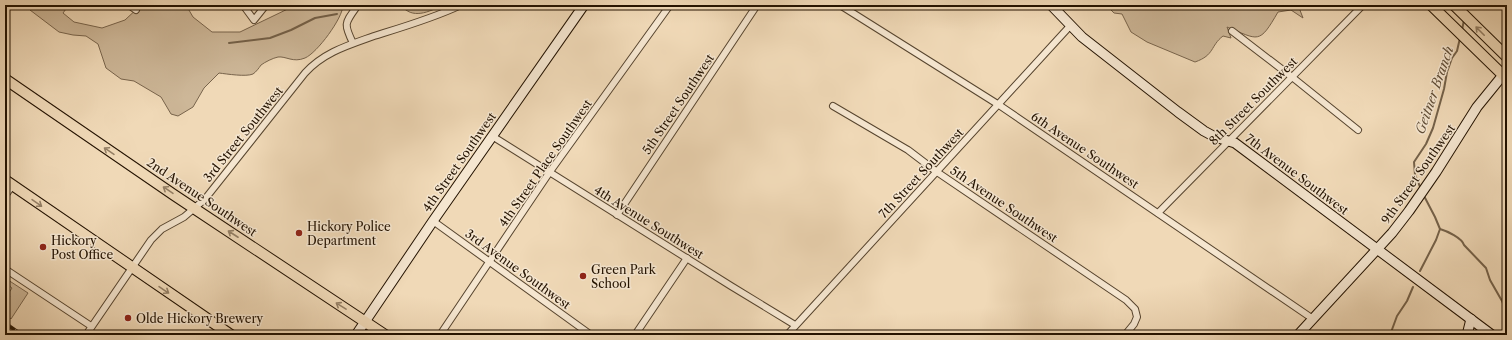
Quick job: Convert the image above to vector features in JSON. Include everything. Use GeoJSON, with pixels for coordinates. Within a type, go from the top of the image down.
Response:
{"type":"FeatureCollection","features":[{"type":"Feature","properties":{"kind":"main road"},"geometry":{"type":"LineString","coordinates":[[1431,5],[1505,77]]}},
{"type":"Feature","properties":{"kind":"main road"},"geometry":{"type":"LineString","coordinates":[[1454,5],[1507,57]]}},
{"type":"Feature","properties":{"kind":"main road","name":"2nd Avenue Southwest"},"geometry":{"type":"LineString","coordinates":[[7,84],[385,335]]}},
{"type":"Feature","properties":{"kind":"main road"},"geometry":{"type":"LineString","coordinates":[[9,183],[231,335]]}},
{"type":"Feature","properties":{"kind":"street"},"geometry":{"type":"LineString","coordinates":[[130,5],[136,10]]}},
{"type":"Feature","properties":{"kind":"street"},"geometry":{"type":"LineString","coordinates":[[243,5],[254,20],[266,5]]}},
{"type":"Feature","properties":{"kind":"street"},"geometry":{"type":"LineString","coordinates":[[353,43],[346,29],[346,25],[358,5]]}},
{"type":"Feature","properties":{"kind":"street","name":"3rd Street Southwest"},"geometry":{"type":"LineString","coordinates":[[86,335],[158,233],[168,225],[184,217],[205,199],[310,68],[328,54],[353,43],[461,5]]}},
{"type":"Feature","properties":{"kind":"street","name":"4th Street Southwest"},"geometry":{"type":"LineString","coordinates":[[356,335],[433,221],[584,5]]}},
{"type":"Feature","properties":{"kind":"street","name":"4th Street Place Southwest"},"geometry":{"type":"LineString","coordinates":[[440,335],[549,173],[670,5]]}},
{"type":"Feature","properties":{"kind":"street","name":"5th Street Southwest"},"geometry":{"type":"LineString","coordinates":[[617,215],[757,5]]}},
{"type":"Feature","properties":{"kind":"street","name":"6th Avenue Southwest"},"geometry":{"type":"LineString","coordinates":[[840,5],[999,104],[1158,213],[1176,227],[1313,319]]}},
{"type":"Feature","properties":{"kind":"street","name":"7th Avenue Southwest"},"geometry":{"type":"LineString","coordinates":[[1051,5],[1070,26],[1107,57],[1204,131],[1215,137],[1235,143],[1492,335]]}},
{"type":"Feature","properties":{"kind":"street","name":"8th Street Southwest"},"geometry":{"type":"LineString","coordinates":[[1158,213],[1363,5]]}},
{"type":"Feature","properties":{"kind":"street","name":"7th Street Southwest"},"geometry":{"type":"LineString","coordinates":[[787,335],[1070,26]]}},
{"type":"Feature","properties":{"kind":"street"},"geometry":{"type":"LineString","coordinates":[[1232,31],[1358,130]]}},
{"type":"Feature","properties":{"kind":"street","name":"9th Street Southwest"},"geometry":{"type":"LineString","coordinates":[[1298,335],[1377,249],[1409,211],[1477,107],[1505,77]]}},
{"type":"Feature","properties":{"kind":"street","name":"5th Avenue Southwest"},"geometry":{"type":"LineString","coordinates":[[833,106],[908,150],[937,172],[1126,300],[1135,309],[1137,317],[1134,324],[1125,335]]}},
{"type":"Feature","properties":{"kind":"street","name":"4th Avenue Southwest"},"geometry":{"type":"LineString","coordinates":[[492,136],[549,173],[796,325]]}},
{"type":"Feature","properties":{"kind":"street"},"geometry":{"type":"LineString","coordinates":[[5,196],[9,183]]}},
{"type":"Feature","properties":{"kind":"street","name":"3rd Avenue Southwest"},"geometry":{"type":"LineString","coordinates":[[433,221],[592,335]]}},
{"type":"Feature","properties":{"kind":"street"},"geometry":{"type":"LineString","coordinates":[[635,335],[687,258]]}},
{"type":"Feature","properties":{"kind":"street"},"geometry":{"type":"LineString","coordinates":[[5,269],[91,326]]}},
{"type":"Feature","properties":{"kind":"street"},"geometry":{"type":"LineString","coordinates":[[1467,335],[1471,319]]}},
{"type":"Feature","properties":{"kind":"street"},"geometry":{"type":"LineString","coordinates":[[976,335],[985,335]]}},
{"type":"Feature","properties":{"kind":"shaded area"},"geometry":{"type":"Polygon","coordinates":[[[31,5],[69,5],[63,13],[74,22],[102,28],[125,20],[141,5],[186,5],[193,17],[212,32],[240,32],[296,5],[343,5],[339,18],[334,26],[310,55],[297,60],[281,57],[269,60],[250,75],[219,73],[204,88],[193,107],[178,116],[171,114],[161,97],[134,81],[121,79],[106,68],[98,44],[86,36],[59,32],[30,10],[31,5]]]}},
{"type":"Feature","properties":{"kind":"shaded area"},"geometry":{"type":"Polygon","coordinates":[[[401,5],[443,5],[426,12],[415,13],[405,10],[401,5]]]}},
{"type":"Feature","properties":{"kind":"shaded area"},"geometry":{"type":"Polygon","coordinates":[[[1106,5],[1298,5],[1303,18],[1291,10],[1278,12],[1267,30],[1262,35],[1257,37],[1246,35],[1227,27],[1231,38],[1223,36],[1206,56],[1195,62],[1147,42],[1131,32],[1122,14],[1114,13],[1106,5]]]}},
{"type":"Feature","properties":{"kind":"shaded area"},"geometry":{"type":"Polygon","coordinates":[[[5,278],[28,293],[11,319],[5,314],[5,299],[8,299],[10,296],[8,294],[12,288],[5,283],[5,278]]]}},
{"type":"Feature","properties":{"kind":"waterway"},"geometry":{"type":"LineString","coordinates":[[229,43],[270,38],[291,30],[315,18],[337,14]]}},
{"type":"Feature","properties":{"kind":"waterway","name":"Geitner Branch"},"geometry":{"type":"LineString","coordinates":[[1462,30],[1464,20]]}},
{"type":"Feature","properties":{"kind":"waterway","name":"Geitner Branch"},"geometry":{"type":"LineString","coordinates":[[1421,189],[1415,175],[1414,162],[1426,144],[1433,128],[1444,89],[1447,72],[1452,58],[1457,51],[1460,38]]}},
{"type":"Feature","properties":{"kind":"waterway","name":"Geitner Branch"},"geometry":{"type":"LineString","coordinates":[[1423,194],[1440,229],[1450,233],[1463,242],[1464,245],[1486,268],[1490,280],[1502,301],[1507,314]]}},
{"type":"Feature","properties":{"kind":"waterway"},"geometry":{"type":"LineString","coordinates":[[1420,271],[1440,229]]}},
{"type":"Feature","properties":{"kind":"waterway"},"geometry":{"type":"LineString","coordinates":[[1390,335],[1397,316],[1407,301],[1413,287]]}},
{"type":"Feature","properties":{"kind":"railway"},"geometry":{"type":"LineString","coordinates":[[5,323],[22,335]]}},
{"type":"Feature","properties":{"kind":"place","name":"Hickory Police Department"},"geometry":{"type":"Point","coordinates":[299,233]}},
{"type":"Feature","properties":{"kind":"place","name":"Hickory Post Office"},"geometry":{"type":"Point","coordinates":[43,247]}},
{"type":"Feature","properties":{"kind":"place","name":"Green Park School"},"geometry":{"type":"Point","coordinates":[583,276]}},
{"type":"Feature","properties":{"kind":"place","name":"Olde Hickory Brewery"},"geometry":{"type":"Point","coordinates":[128,318]}}]}
